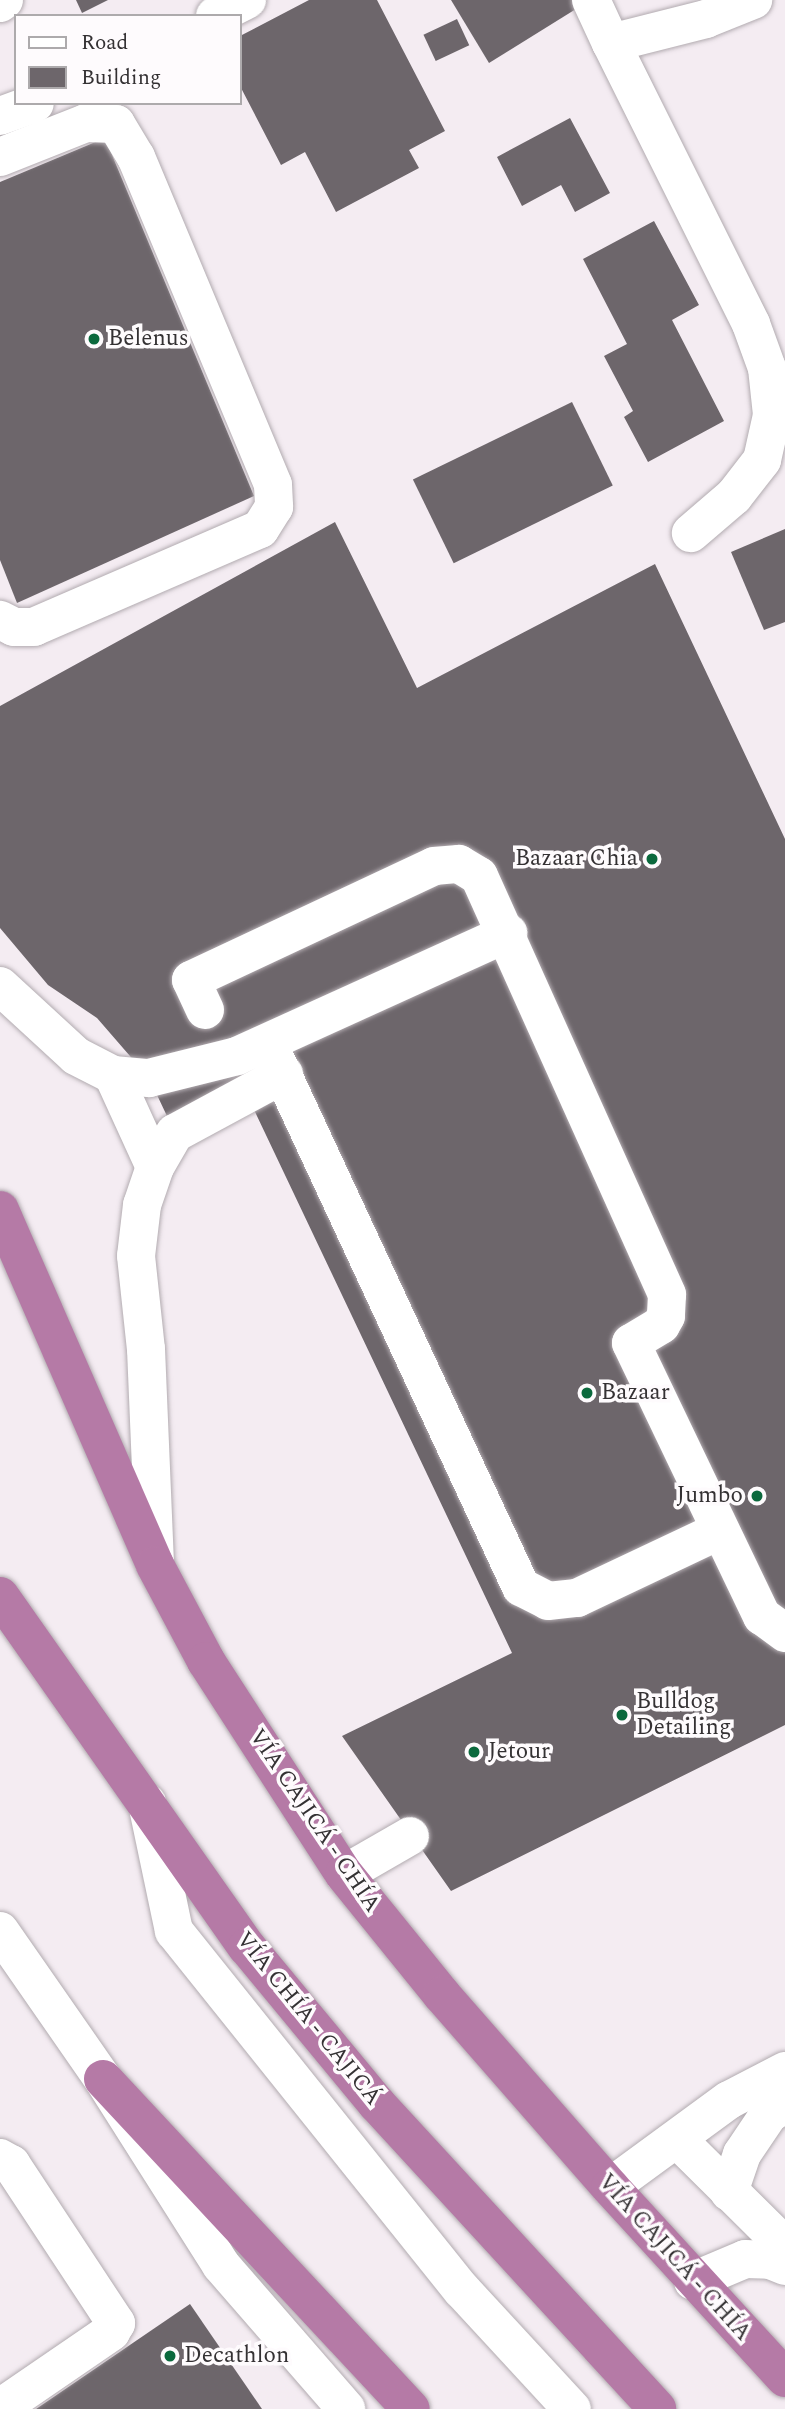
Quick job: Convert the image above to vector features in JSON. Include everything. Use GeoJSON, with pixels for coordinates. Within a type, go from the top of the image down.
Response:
{"type":"FeatureCollection","features":[{"type":"Feature","properties":{"kind":"highway","name":"VÍA CAJICÁ - CHÍA"},"geometry":{"type":"LineString","coordinates":[[0,1210],[155,1564],[206,1661],[344,1874],[442,1995],[693,2281],[785,2378]]}},
{"type":"Feature","properties":{"kind":"highway","name":"VÍA CHÍA - CAJICÁ"},"geometry":{"type":"LineString","coordinates":[[0,1596],[147,1801],[247,1947],[377,2104],[657,2409]]}},
{"type":"Feature","properties":{"kind":"highway"},"geometry":{"type":"LineString","coordinates":[[103,2079],[411,2409]]}},
{"type":"Feature","properties":{"kind":"street"},"geometry":{"type":"LineString","coordinates":[[219,14],[247,0]]}},
{"type":"Feature","properties":{"kind":"street"},"geometry":{"type":"LineString","coordinates":[[591,0],[751,324],[767,368],[772,415],[762,460],[734,496],[691,533]]}},
{"type":"Feature","properties":{"kind":"street"},"geometry":{"type":"LineString","coordinates":[[611,43],[706,19],[753,0]]}},
{"type":"Feature","properties":{"kind":"street"},"geometry":{"type":"LineString","coordinates":[[0,116],[30,105]]}},
{"type":"Feature","properties":{"kind":"street"},"geometry":{"type":"LineString","coordinates":[[0,157],[86,122],[116,124],[136,157],[273,485],[274,506],[260,529],[34,627],[14,627],[0,620]]}},
{"type":"Feature","properties":{"kind":"street"},"geometry":{"type":"LineString","coordinates":[[205,1010],[191,980],[435,866],[459,864],[480,876],[508,933],[667,1295],[666,1315],[661,1325],[631,1343],[762,1616],[785,1633]]}},
{"type":"Feature","properties":{"kind":"street"},"geometry":{"type":"LineString","coordinates":[[155,1564],[146,1349],[136,1256],[142,1205],[155,1167],[175,1133],[276,1058],[508,933]]}},
{"type":"Feature","properties":{"kind":"street"},"geometry":{"type":"LineString","coordinates":[[0,986],[76,1056],[113,1075],[149,1078],[236,1056],[276,1058]]}},
{"type":"Feature","properties":{"kind":"street"},"geometry":{"type":"LineString","coordinates":[[276,1058],[521,1587],[548,1601],[577,1598],[719,1531]]}},
{"type":"Feature","properties":{"kind":"street"},"geometry":{"type":"LineString","coordinates":[[113,1075],[155,1167]]}},
{"type":"Feature","properties":{"kind":"street"},"geometry":{"type":"LineString","coordinates":[[147,1801],[174,1931],[463,2290],[572,2409]]}},
{"type":"Feature","properties":{"kind":"street"},"geometry":{"type":"LineString","coordinates":[[344,1874],[410,1836]]}},
{"type":"Feature","properties":{"kind":"street"},"geometry":{"type":"LineString","coordinates":[[0,1931],[103,2079],[221,2265],[346,2409]]}},
{"type":"Feature","properties":{"kind":"street"},"geometry":{"type":"LineString","coordinates":[[610,2187],[677,2138],[775,2102]]}},
{"type":"Feature","properties":{"kind":"street"},"geometry":{"type":"LineString","coordinates":[[729,2192],[733,2170],[775,2102]]}},
{"type":"Feature","properties":{"kind":"street"},"geometry":{"type":"LineString","coordinates":[[677,2138],[785,2246]]}},
{"type":"Feature","properties":{"kind":"street"},"geometry":{"type":"LineString","coordinates":[[0,2158],[11,2164],[116,2323],[111,2332],[0,2408]]}},
{"type":"Feature","properties":{"kind":"street"},"geometry":{"type":"LineString","coordinates":[[693,2281],[745,2259],[770,2260],[785,2266]]}},
{"type":"Feature","properties":{"kind":"building"},"geometry":{"type":"Polygon","coordinates":[[[76,0],[108,0],[82,13],[76,0]]]}},
{"type":"Feature","properties":{"kind":"building"},"geometry":{"type":"Polygon","coordinates":[[[309,0],[377,0],[445,131],[409,150],[419,168],[336,212],[305,152],[281,165],[242,90],[242,35],[309,0]]]}},
{"type":"Feature","properties":{"kind":"building"},"geometry":{"type":"Polygon","coordinates":[[[451,0],[581,0],[584,4],[489,63],[451,0]]]}},
{"type":"Feature","properties":{"kind":"building"},"geometry":{"type":"Polygon","coordinates":[[[457,19],[469,45],[436,61],[423,35],[457,19]]]}},
{"type":"Feature","properties":{"kind":"building"},"geometry":{"type":"Polygon","coordinates":[[[570,118],[610,193],[575,212],[561,185],[522,206],[497,157],[570,118]]]}},
{"type":"Feature","properties":{"kind":"building","name":"Belenus"},"geometry":{"type":"Polygon","coordinates":[[[105,138],[254,496],[17,603],[0,560],[0,182],[105,138]]]}},
{"type":"Feature","properties":{"kind":"building"},"geometry":{"type":"Polygon","coordinates":[[[654,221],[699,305],[672,320],[724,421],[648,462],[624,417],[633,411],[604,356],[627,344],[583,259],[654,221]]]}},
{"type":"Feature","properties":{"kind":"building"},"geometry":{"type":"Polygon","coordinates":[[[572,402],[613,486],[454,563],[413,480],[572,402]]]}},
{"type":"Feature","properties":{"kind":"building","name":"Bazaar"},"geometry":{"type":"Polygon","coordinates":[[[335,522],[417,688],[655,564],[785,839],[785,1725],[451,1891],[342,1736],[512,1653],[247,1095],[175,1133],[149,1078],[97,1018],[48,985],[0,928],[0,706],[335,522]]]}},
{"type":"Feature","properties":{"kind":"building"},"geometry":{"type":"Polygon","coordinates":[[[785,529],[785,622],[764,630],[731,552],[785,529]]]}},
{"type":"Feature","properties":{"kind":"building","name":"Decathlon"},"geometry":{"type":"Polygon","coordinates":[[[190,2304],[262,2409],[36,2409],[190,2304]]]}},
{"type":"Feature","properties":{"kind":"place","name":"Belenus"},"geometry":{"type":"Point","coordinates":[94,339]}},
{"type":"Feature","properties":{"kind":"place","name":"Bazaar Chia"},"geometry":{"type":"Point","coordinates":[652,859]}},
{"type":"Feature","properties":{"kind":"place","name":"Bazaar"},"geometry":{"type":"Point","coordinates":[587,1393]}},
{"type":"Feature","properties":{"kind":"place","name":"Jumbo"},"geometry":{"type":"Point","coordinates":[757,1496]}},
{"type":"Feature","properties":{"kind":"place","name":"Bulldog Detailing"},"geometry":{"type":"Point","coordinates":[622,1715]}},
{"type":"Feature","properties":{"kind":"place","name":"Jetour"},"geometry":{"type":"Point","coordinates":[474,1752]}},
{"type":"Feature","properties":{"kind":"place","name":"Decathlon"},"geometry":{"type":"Point","coordinates":[170,2356]}}]}
